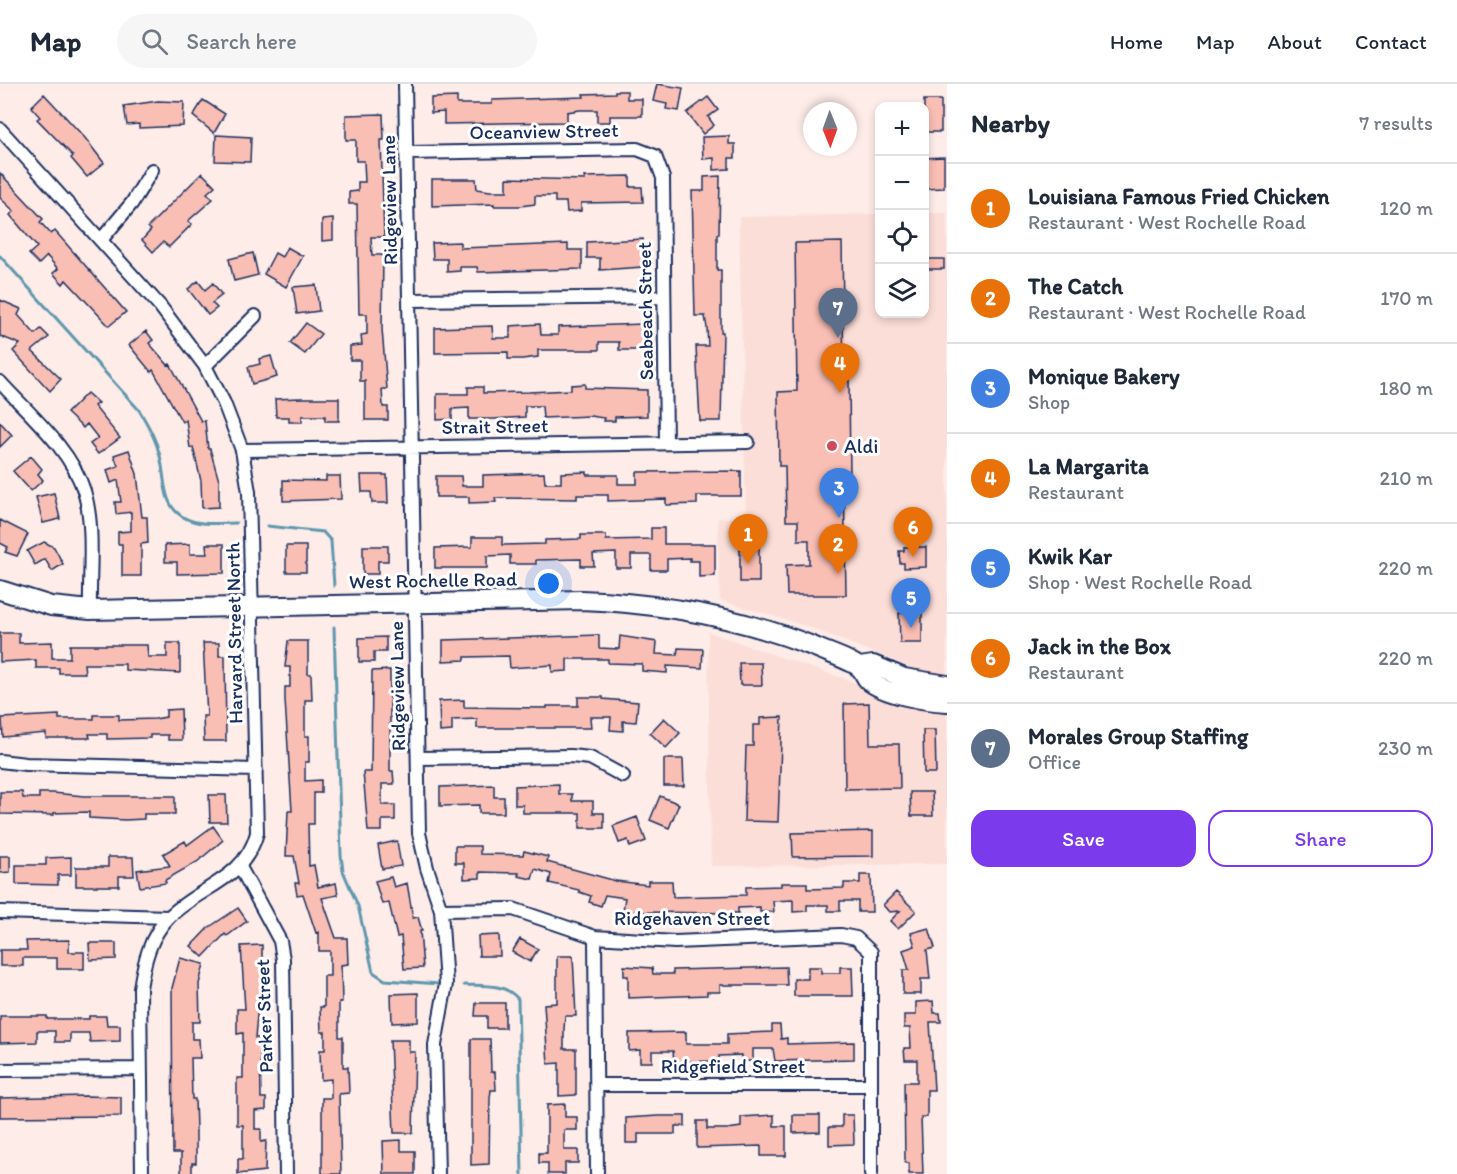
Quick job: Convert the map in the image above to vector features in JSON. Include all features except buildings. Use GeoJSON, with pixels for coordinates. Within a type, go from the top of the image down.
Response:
{"type":"FeatureCollection","features":[{"type":"Feature","properties":{"kind":"street","name":"Ridgeview Lane"},"geometry":{"type":"LineString","coordinates":[[405,84],[414,447],[419,833],[427,868],[441,910],[446,984],[435,1045],[438,1174]]}},
{"type":"Feature","properties":{"kind":"street","name":"Harvard Street North"},"geometry":{"type":"LineString","coordinates":[[0,129],[160,306],[204,366],[224,403],[242,450],[251,521],[256,833],[253,846],[240,867],[169,917],[152,942],[144,964],[140,988],[142,1174]]}},
{"type":"Feature","properties":{"kind":"street","name":"Oceanview Street"},"geometry":{"type":"LineString","coordinates":[[408,153],[637,149],[655,156],[663,178]]}},
{"type":"Feature","properties":{"kind":"street"},"geometry":{"type":"LineString","coordinates":[[101,240],[132,203],[152,170]]}},
{"type":"Feature","properties":{"kind":"street","name":"Seabeach Street"},"geometry":{"type":"LineString","coordinates":[[663,178],[666,443]]}},
{"type":"Feature","properties":{"kind":"street"},"geometry":{"type":"LineString","coordinates":[[411,300],[664,297]]}},
{"type":"Feature","properties":{"kind":"street"},"geometry":{"type":"LineString","coordinates":[[204,366],[255,316]]}},
{"type":"Feature","properties":{"kind":"street"},"geometry":{"type":"LineString","coordinates":[[0,382],[59,449],[76,473],[84,492],[88,521],[90,610]]}},
{"type":"Feature","properties":{"kind":"street","name":"Strait Street"},"geometry":{"type":"LineString","coordinates":[[242,450],[748,442]]}},
{"type":"Feature","properties":{"kind":"street","name":"West Rochelle Road"},"geometry":{"type":"LineString","coordinates":[[0,591],[51,606],[90,610],[581,600],[646,605],[756,628],[814,647],[860,667],[873,665],[904,678],[947,685]]}},
{"type":"Feature","properties":{"kind":"street","name":"West Rochelle Road"},"geometry":{"type":"LineString","coordinates":[[860,667],[868,681],[901,695],[947,702]]}},
{"type":"Feature","properties":{"kind":"street"},"geometry":{"type":"LineString","coordinates":[[418,758],[571,756],[590,758],[624,776]]}},
{"type":"Feature","properties":{"kind":"street"},"geometry":{"type":"LineString","coordinates":[[0,761],[26,764],[256,770]]}},
{"type":"Feature","properties":{"kind":"street","name":"Parker Street"},"geometry":{"type":"LineString","coordinates":[[240,867],[280,941],[283,959],[286,1174]]}},
{"type":"Feature","properties":{"kind":"street","name":"Ridgehaven Street"},"geometry":{"type":"LineString","coordinates":[[441,910],[513,909],[595,937],[675,942],[841,935],[856,938],[871,952],[870,1085]]}},
{"type":"Feature","properties":{"kind":"street"},"geometry":{"type":"LineString","coordinates":[[0,912],[169,917]]}},
{"type":"Feature","properties":{"kind":"street"},"geometry":{"type":"LineString","coordinates":[[595,937],[597,1174]]}},
{"type":"Feature","properties":{"kind":"street"},"geometry":{"type":"LineString","coordinates":[[0,1070],[140,1070]]}},
{"type":"Feature","properties":{"kind":"street","name":"Ridgefield Street"},"geometry":{"type":"LineString","coordinates":[[597,1085],[870,1085]]}},
{"type":"Feature","properties":{"kind":"street"},"geometry":{"type":"LineString","coordinates":[[870,1085],[871,1174]]}},
{"type":"Feature","properties":{"kind":"shaded area"},"geometry":{"type":"Polygon","coordinates":[[[929,213],[947,213],[947,675],[943,677],[925,673],[806,626],[720,600],[718,518],[746,517],[739,217],[875,214],[875,318],[929,318],[929,213]]]}},
{"type":"Feature","properties":{"kind":"shaded area"},"geometry":{"type":"Polygon","coordinates":[[[708,632],[928,708],[947,710],[947,864],[711,866],[708,632]]]}},
{"type":"Feature","properties":{"kind":"waterway"},"geometry":{"type":"LineString","coordinates":[[0,256],[139,410],[156,444],[168,499],[177,513],[191,521],[236,523]]}},
{"type":"Feature","properties":{"kind":"waterway"},"geometry":{"type":"LineString","coordinates":[[267,526],[323,532],[331,541],[334,586]]}},
{"type":"Feature","properties":{"kind":"waterway"},"geometry":{"type":"LineString","coordinates":[[334,627],[343,871],[358,906],[373,972],[385,980],[439,984]]}},
{"type":"Feature","properties":{"kind":"waterway"},"geometry":{"type":"LineString","coordinates":[[464,985],[500,988],[507,990],[518,999],[522,1174]]}},
{"type":"Feature","properties":{"kind":"place","name":"Morales Group Staffing"},"geometry":{"type":"Point","coordinates":[838,338]}},
{"type":"Feature","properties":{"kind":"place","name":"La Margarita"},"geometry":{"type":"Point","coordinates":[840,393]}},
{"type":"Feature","properties":{"kind":"place","name":"Aldi"},"geometry":{"type":"Point","coordinates":[832,446]}},
{"type":"Feature","properties":{"kind":"place","name":"Monique Bakery"},"geometry":{"type":"Point","coordinates":[839,518]}},
{"type":"Feature","properties":{"kind":"place","name":"Jack in the Box"},"geometry":{"type":"Point","coordinates":[913,557]}},
{"type":"Feature","properties":{"kind":"place","name":"Louisiana Famous Fried Chicken"},"geometry":{"type":"Point","coordinates":[748,564]}},
{"type":"Feature","properties":{"kind":"place","name":"The Catch"},"geometry":{"type":"Point","coordinates":[838,574]}},
{"type":"Feature","properties":{"kind":"place","name":"Kwik Kar"},"geometry":{"type":"Point","coordinates":[911,628]}}]}
